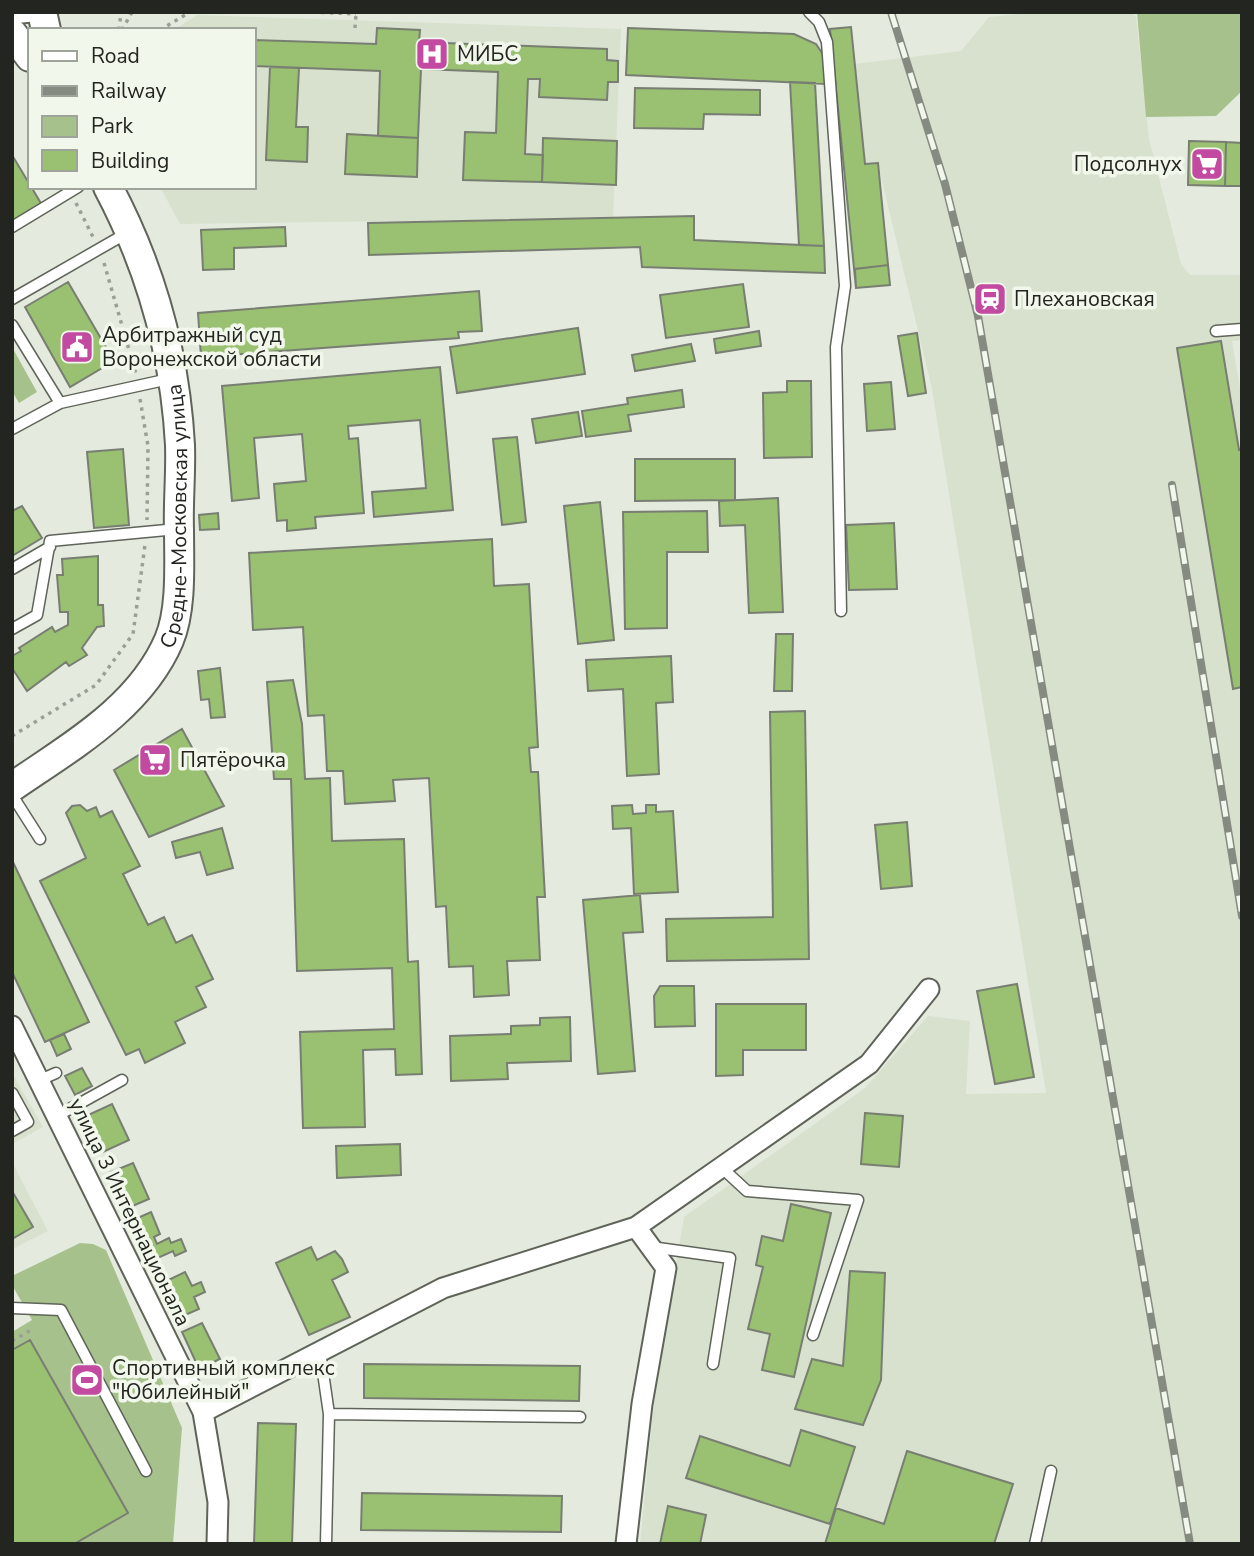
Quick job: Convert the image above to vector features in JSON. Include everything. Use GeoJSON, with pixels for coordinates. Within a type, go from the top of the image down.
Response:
{"type":"FeatureCollection","features":[{"type":"Feature","properties":{"kind":"street"},"geometry":{"type":"LineString","coordinates":[[12,14],[31,12]]}},
{"type":"Feature","properties":{"kind":"street"},"geometry":{"type":"LineString","coordinates":[[12,33],[28,54]]}},
{"type":"Feature","properties":{"kind":"street","name":"Средне-Московская улица"},"geometry":{"type":"LineString","coordinates":[[12,787],[82,740],[120,709],[149,675],[169,639],[180,576],[180,445],[173,378],[155,293],[130,231],[109,189]]}},
{"type":"Feature","properties":{"kind":"street"},"geometry":{"type":"LineString","coordinates":[[203,1412],[443,1287],[636,1227],[869,1064],[929,989]]}},
{"type":"Feature","properties":{"kind":"street","name":"улица 3 Интернационала"},"geometry":{"type":"LineString","coordinates":[[12,1026],[48,1076],[57,1116],[203,1412],[218,1502],[217,1544]]}},
{"type":"Feature","properties":{"kind":"street"},"geometry":{"type":"LineString","coordinates":[[626,1544],[642,1404],[666,1268],[636,1227]]}},
{"type":"Feature","properties":{"kind":"lane"},"geometry":{"type":"LineString","coordinates":[[809,12],[819,22],[827,42],[845,286],[836,347],[841,611]]}},
{"type":"Feature","properties":{"kind":"lane"},"geometry":{"type":"LineString","coordinates":[[12,227],[74,190]]}},
{"type":"Feature","properties":{"kind":"lane"},"geometry":{"type":"LineString","coordinates":[[12,299],[130,231]]}},
{"type":"Feature","properties":{"kind":"lane"},"geometry":{"type":"LineString","coordinates":[[12,325],[60,403]]}},
{"type":"Feature","properties":{"kind":"lane"},"geometry":{"type":"LineString","coordinates":[[1216,331],[1242,329]]}},
{"type":"Feature","properties":{"kind":"lane"},"geometry":{"type":"LineString","coordinates":[[12,429],[60,403],[173,378]]}},
{"type":"Feature","properties":{"kind":"lane"},"geometry":{"type":"LineString","coordinates":[[12,629],[37,615],[50,541],[179,529]]}},
{"type":"Feature","properties":{"kind":"lane"},"geometry":{"type":"LineString","coordinates":[[12,569],[50,547]]}},
{"type":"Feature","properties":{"kind":"lane"},"geometry":{"type":"LineString","coordinates":[[12,795],[40,839]]}},
{"type":"Feature","properties":{"kind":"lane"},"geometry":{"type":"LineString","coordinates":[[57,1116],[122,1080]]}},
{"type":"Feature","properties":{"kind":"lane"},"geometry":{"type":"LineString","coordinates":[[12,1131],[28,1122],[13,1097]]}},
{"type":"Feature","properties":{"kind":"lane"},"geometry":{"type":"LineString","coordinates":[[721,1167],[747,1191],[858,1200],[813,1335]]}},
{"type":"Feature","properties":{"kind":"lane"},"geometry":{"type":"LineString","coordinates":[[651,1247],[730,1258],[713,1364]]}},
{"type":"Feature","properties":{"kind":"lane"},"geometry":{"type":"LineString","coordinates":[[12,1308],[61,1310],[146,1472]]}},
{"type":"Feature","properties":{"kind":"lane"},"geometry":{"type":"LineString","coordinates":[[320,1352],[330,1414],[326,1544]]}},
{"type":"Feature","properties":{"kind":"lane"},"geometry":{"type":"LineString","coordinates":[[330,1414],[580,1417]]}},
{"type":"Feature","properties":{"kind":"lane"},"geometry":{"type":"LineString","coordinates":[[1035,1544],[1051,1471]]}},
{"type":"Feature","properties":{"kind":"path"},"geometry":{"type":"LineString","coordinates":[[122,28],[132,12]]}},
{"type":"Feature","properties":{"kind":"path"},"geometry":{"type":"LineString","coordinates":[[163,28],[190,12]]}},
{"type":"Feature","properties":{"kind":"path"},"geometry":{"type":"LineString","coordinates":[[313,12],[356,13],[355,28]]}},
{"type":"Feature","properties":{"kind":"path"},"geometry":{"type":"LineString","coordinates":[[12,736],[96,685],[133,634],[147,532],[148,446],[138,386],[99,249],[74,190]]}},
{"type":"Feature","properties":{"kind":"path"},"geometry":{"type":"LineString","coordinates":[[12,1341],[33,1329]]}},
{"type":"Feature","properties":{"kind":"shaded area"},"geometry":{"type":"Polygon","coordinates":[[[1041,12],[1129,12],[1136,16],[1149,139],[1181,264],[1190,275],[1242,275],[1242,340],[1232,341],[1242,400],[1242,1544],[640,1544],[655,1390],[684,1217],[865,1088],[928,1016],[970,1021],[966,1094],[1046,1093],[932,389],[878,164],[865,164],[854,64],[961,51],[989,17],[1041,12]]]}},
{"type":"Feature","properties":{"kind":"shaded area"},"geometry":{"type":"Polygon","coordinates":[[[197,15],[621,29],[613,218],[180,224],[161,189],[256,189],[256,28],[177,28],[197,15]]]}},
{"type":"Feature","properties":{"kind":"shaded area"},"geometry":{"type":"Polygon","coordinates":[[[12,1073],[43,1127],[12,1144],[12,1073]]]}},
{"type":"Feature","properties":{"kind":"shaded area"},"geometry":{"type":"Polygon","coordinates":[[[12,1162],[48,1231],[12,1249],[12,1162]]]}},
{"type":"Feature","properties":{"kind":"green space"},"geometry":{"type":"Polygon","coordinates":[[[1137,12],[1242,12],[1242,91],[1216,116],[1146,117],[1137,12]]]}},
{"type":"Feature","properties":{"kind":"green space"},"geometry":{"type":"Polygon","coordinates":[[[12,347],[37,392],[19,403],[12,391],[12,347]]]}},
{"type":"Feature","properties":{"kind":"green space","name":"Спортивный комплекс \"Юбилейный\""},"geometry":{"type":"Polygon","coordinates":[[[80,1243],[93,1244],[106,1250],[182,1428],[173,1544],[12,1544],[12,1332],[32,1320],[12,1285],[12,1276],[80,1243]]]}},
{"type":"Feature","properties":{"kind":"building"},"geometry":{"type":"Polygon","coordinates":[[[851,27],[865,164],[878,163],[890,285],[856,288],[830,29],[851,27]]]}},
{"type":"Feature","properties":{"kind":"building"},"geometry":{"type":"Polygon","coordinates":[[[377,28],[420,30],[419,42],[607,49],[607,60],[618,61],[618,82],[608,82],[607,100],[539,97],[540,79],[528,79],[525,154],[543,155],[542,182],[463,180],[465,132],[496,133],[498,72],[421,69],[418,138],[378,136],[380,71],[256,66],[256,40],[376,44],[377,28]]]}},
{"type":"Feature","properties":{"kind":"building"},"geometry":{"type":"Polygon","coordinates":[[[628,28],[794,34],[816,44],[822,53],[827,69],[826,84],[626,75],[628,28]]]}},
{"type":"Feature","properties":{"kind":"building"},"geometry":{"type":"Polygon","coordinates":[[[270,67],[299,68],[296,127],[308,127],[307,162],[266,160],[270,67]]]}},
{"type":"Feature","properties":{"kind":"building"},"geometry":{"type":"Polygon","coordinates":[[[790,82],[815,83],[824,246],[799,245],[790,82]]]}},
{"type":"Feature","properties":{"kind":"building"},"geometry":{"type":"Polygon","coordinates":[[[635,88],[760,90],[760,115],[704,114],[703,129],[634,128],[635,88]]]}},
{"type":"Feature","properties":{"kind":"building"},"geometry":{"type":"Polygon","coordinates":[[[347,134],[418,138],[417,177],[345,174],[347,134]]]}},
{"type":"Feature","properties":{"kind":"building"},"geometry":{"type":"Polygon","coordinates":[[[543,138],[617,141],[616,185],[542,182],[543,138]]]}},
{"type":"Feature","properties":{"kind":"building","name":"Подсолнух"},"geometry":{"type":"Polygon","coordinates":[[[1189,141],[1226,142],[1225,186],[1188,185],[1189,141]]]}},
{"type":"Feature","properties":{"kind":"building"},"geometry":{"type":"Polygon","coordinates":[[[1226,142],[1242,143],[1242,186],[1225,186],[1226,142]]]}},
{"type":"Feature","properties":{"kind":"building"},"geometry":{"type":"Polygon","coordinates":[[[12,155],[28,182],[28,189],[32,189],[42,205],[14,221],[12,155]]]}},
{"type":"Feature","properties":{"kind":"building"},"geometry":{"type":"Polygon","coordinates":[[[694,216],[694,240],[824,246],[825,273],[642,267],[640,247],[369,255],[368,223],[694,216]]]}},
{"type":"Feature","properties":{"kind":"building"},"geometry":{"type":"Polygon","coordinates":[[[285,227],[286,246],[234,248],[234,269],[203,270],[201,230],[285,227]]]}},
{"type":"Feature","properties":{"kind":"building"},"geometry":{"type":"Polygon","coordinates":[[[888,265],[890,285],[856,288],[855,269],[888,265]]]}},
{"type":"Feature","properties":{"kind":"building","name":"Арбитражный суд Воронежской области"},"geometry":{"type":"Polygon","coordinates":[[[68,282],[114,361],[70,387],[25,307],[68,282]]]}},
{"type":"Feature","properties":{"kind":"building"},"geometry":{"type":"Polygon","coordinates":[[[743,284],[749,327],[666,338],[660,295],[743,284]]]}},
{"type":"Feature","properties":{"kind":"building"},"geometry":{"type":"Polygon","coordinates":[[[479,291],[482,331],[458,332],[459,338],[201,357],[198,313],[479,291]]]}},
{"type":"Feature","properties":{"kind":"building"},"geometry":{"type":"Polygon","coordinates":[[[578,328],[585,374],[457,393],[450,347],[578,328]]]}},
{"type":"Feature","properties":{"kind":"building"},"geometry":{"type":"Polygon","coordinates":[[[759,331],[761,346],[716,353],[714,339],[759,331]]]}},
{"type":"Feature","properties":{"kind":"building"},"geometry":{"type":"Polygon","coordinates":[[[917,333],[926,393],[908,396],[898,336],[917,333]]]}},
{"type":"Feature","properties":{"kind":"building"},"geometry":{"type":"Polygon","coordinates":[[[1221,341],[1239,450],[1242,449],[1242,687],[1233,689],[1177,348],[1221,341]]]}},
{"type":"Feature","properties":{"kind":"building"},"geometry":{"type":"Polygon","coordinates":[[[691,344],[695,361],[635,371],[632,355],[691,344]]]}},
{"type":"Feature","properties":{"kind":"building"},"geometry":{"type":"Polygon","coordinates":[[[440,367],[453,510],[374,517],[372,492],[426,488],[420,420],[348,426],[349,439],[358,438],[364,513],[315,517],[316,528],[287,531],[287,520],[277,521],[274,484],[306,481],[302,434],[254,438],[259,498],[232,501],[222,386],[440,367]]]}},
{"type":"Feature","properties":{"kind":"building"},"geometry":{"type":"Polygon","coordinates":[[[787,381],[811,381],[812,457],[764,458],[763,393],[787,392],[787,381]]]}},
{"type":"Feature","properties":{"kind":"building"},"geometry":{"type":"Polygon","coordinates":[[[891,382],[895,429],[867,431],[864,384],[891,382]]]}},
{"type":"Feature","properties":{"kind":"building"},"geometry":{"type":"Polygon","coordinates":[[[682,390],[684,407],[628,415],[631,431],[586,437],[582,411],[628,404],[627,398],[682,390]]]}},
{"type":"Feature","properties":{"kind":"building"},"geometry":{"type":"Polygon","coordinates":[[[578,412],[582,436],[536,443],[532,419],[578,412]]]}},
{"type":"Feature","properties":{"kind":"building"},"geometry":{"type":"Polygon","coordinates":[[[517,437],[526,522],[502,525],[493,439],[517,437]]]}},
{"type":"Feature","properties":{"kind":"building"},"geometry":{"type":"Polygon","coordinates":[[[123,449],[129,525],[94,528],[87,452],[123,449]]]}},
{"type":"Feature","properties":{"kind":"building"},"geometry":{"type":"Polygon","coordinates":[[[635,459],[735,459],[735,500],[635,501],[635,459]]]}},
{"type":"Feature","properties":{"kind":"building"},"geometry":{"type":"Polygon","coordinates":[[[778,498],[783,612],[749,613],[745,525],[720,526],[719,501],[778,498]]]}},
{"type":"Feature","properties":{"kind":"building"},"geometry":{"type":"Polygon","coordinates":[[[600,502],[614,640],[578,644],[564,506],[600,502]]]}},
{"type":"Feature","properties":{"kind":"building"},"geometry":{"type":"Polygon","coordinates":[[[22,506],[42,538],[12,556],[12,511],[22,506]]]}},
{"type":"Feature","properties":{"kind":"building"},"geometry":{"type":"Polygon","coordinates":[[[707,511],[708,552],[667,552],[667,628],[625,629],[623,512],[707,511]]]}},
{"type":"Feature","properties":{"kind":"building"},"geometry":{"type":"Polygon","coordinates":[[[218,513],[219,529],[200,530],[199,515],[218,513]]]}},
{"type":"Feature","properties":{"kind":"building"},"geometry":{"type":"Polygon","coordinates":[[[894,523],[897,589],[849,590],[846,525],[894,523]]]}},
{"type":"Feature","properties":{"kind":"building"},"geometry":{"type":"Polygon","coordinates":[[[492,539],[494,586],[529,584],[538,747],[529,748],[531,772],[538,772],[545,897],[537,897],[540,960],[507,961],[509,995],[474,997],[473,966],[449,967],[446,906],[436,907],[429,778],[393,780],[395,801],[345,804],[343,771],[327,771],[324,715],[308,716],[303,627],[253,630],[249,553],[492,539]]]}},
{"type":"Feature","properties":{"kind":"building"},"geometry":{"type":"Polygon","coordinates":[[[98,556],[98,605],[103,605],[104,626],[97,627],[82,648],[87,655],[69,666],[66,662],[27,691],[12,668],[12,656],[21,651],[19,648],[52,627],[55,632],[68,625],[68,612],[60,612],[57,575],[63,575],[62,559],[98,556]]]}},
{"type":"Feature","properties":{"kind":"building"},"geometry":{"type":"Polygon","coordinates":[[[776,634],[793,634],[792,691],[774,691],[776,634]]]}},
{"type":"Feature","properties":{"kind":"building"},"geometry":{"type":"Polygon","coordinates":[[[671,656],[673,702],[656,703],[659,774],[627,776],[623,689],[588,691],[586,660],[671,656]]]}},
{"type":"Feature","properties":{"kind":"building"},"geometry":{"type":"Polygon","coordinates":[[[220,668],[225,717],[211,718],[209,699],[201,700],[198,671],[220,668]]]}},
{"type":"Feature","properties":{"kind":"building"},"geometry":{"type":"Polygon","coordinates":[[[293,680],[302,724],[305,779],[330,778],[332,841],[404,839],[408,962],[418,961],[422,1074],[396,1075],[395,1049],[363,1050],[365,1127],[303,1128],[300,1032],[394,1029],[392,968],[297,971],[291,779],[274,779],[267,682],[293,680]]]}},
{"type":"Feature","properties":{"kind":"building"},"geometry":{"type":"Polygon","coordinates":[[[805,711],[809,959],[667,961],[666,919],[773,917],[770,712],[805,711]]]}},
{"type":"Feature","properties":{"kind":"building"},"geometry":{"type":"Polygon","coordinates":[[[182,729],[224,806],[149,837],[114,770],[182,729]]]}},
{"type":"Feature","properties":{"kind":"building"},"geometry":{"type":"Polygon","coordinates":[[[80,805],[87,811],[96,807],[100,817],[112,811],[140,866],[123,874],[148,925],[164,917],[176,943],[192,935],[213,979],[196,987],[206,1007],[175,1022],[185,1043],[145,1063],[139,1049],[126,1055],[40,881],[86,858],[66,813],[72,806],[80,805]]]}},
{"type":"Feature","properties":{"kind":"building"},"geometry":{"type":"Polygon","coordinates":[[[632,805],[633,814],[646,813],[646,805],[656,805],[656,812],[673,811],[678,892],[634,894],[631,828],[613,829],[612,806],[632,805]]]}},
{"type":"Feature","properties":{"kind":"building"},"geometry":{"type":"Polygon","coordinates":[[[907,822],[912,886],[881,889],[875,825],[907,822]]]}},
{"type":"Feature","properties":{"kind":"building"},"geometry":{"type":"Polygon","coordinates":[[[222,828],[233,868],[207,875],[200,852],[176,858],[172,842],[222,828]]]}},
{"type":"Feature","properties":{"kind":"building"},"geometry":{"type":"Polygon","coordinates":[[[12,860],[89,1022],[45,1042],[12,972],[12,860]]]}},
{"type":"Feature","properties":{"kind":"building"},"geometry":{"type":"Polygon","coordinates":[[[640,895],[643,932],[623,933],[635,1071],[598,1074],[583,900],[640,895]]]}},
{"type":"Feature","properties":{"kind":"building"},"geometry":{"type":"Polygon","coordinates":[[[1017,984],[1034,1077],[995,1084],[977,991],[1017,984]]]}},
{"type":"Feature","properties":{"kind":"building"},"geometry":{"type":"Polygon","coordinates":[[[660,986],[694,986],[695,1026],[655,1027],[654,996],[660,986]]]}},
{"type":"Feature","properties":{"kind":"building"},"geometry":{"type":"Polygon","coordinates":[[[716,1004],[806,1004],[806,1050],[743,1050],[743,1075],[716,1076],[716,1004]]]}},
{"type":"Feature","properties":{"kind":"building"},"geometry":{"type":"Polygon","coordinates":[[[570,1017],[571,1061],[507,1063],[508,1079],[451,1081],[450,1036],[511,1034],[511,1026],[540,1025],[540,1018],[570,1017]]]}},
{"type":"Feature","properties":{"kind":"building"},"geometry":{"type":"Polygon","coordinates":[[[64,1034],[71,1049],[57,1056],[50,1040],[64,1034]]]}},
{"type":"Feature","properties":{"kind":"building"},"geometry":{"type":"Polygon","coordinates":[[[82,1068],[92,1086],[75,1095],[65,1076],[82,1068]]]}},
{"type":"Feature","properties":{"kind":"building"},"geometry":{"type":"Polygon","coordinates":[[[112,1104],[129,1140],[103,1152],[86,1116],[112,1104]]]}},
{"type":"Feature","properties":{"kind":"building"},"geometry":{"type":"Polygon","coordinates":[[[865,1113],[903,1116],[899,1167],[861,1164],[865,1113]]]}},
{"type":"Feature","properties":{"kind":"building"},"geometry":{"type":"Polygon","coordinates":[[[400,1144],[401,1175],[337,1178],[336,1146],[400,1144]]]}},
{"type":"Feature","properties":{"kind":"building"},"geometry":{"type":"Polygon","coordinates":[[[133,1163],[149,1199],[128,1208],[111,1172],[133,1163]]]}},
{"type":"Feature","properties":{"kind":"building"},"geometry":{"type":"Polygon","coordinates":[[[12,1191],[33,1227],[12,1239],[12,1191]]]}},
{"type":"Feature","properties":{"kind":"building"},"geometry":{"type":"Polygon","coordinates":[[[791,1204],[831,1213],[794,1377],[762,1370],[770,1334],[748,1329],[763,1267],[756,1265],[762,1236],[783,1241],[791,1204]]]}},
{"type":"Feature","properties":{"kind":"building"},"geometry":{"type":"Polygon","coordinates":[[[151,1212],[160,1234],[154,1237],[157,1244],[169,1238],[171,1243],[181,1239],[186,1251],[175,1256],[173,1251],[151,1261],[133,1220],[151,1212]]]}},
{"type":"Feature","properties":{"kind":"building"},"geometry":{"type":"Polygon","coordinates":[[[311,1247],[317,1260],[335,1251],[342,1259],[348,1272],[332,1280],[350,1317],[309,1335],[276,1263],[311,1247]]]}},
{"type":"Feature","properties":{"kind":"building"},"geometry":{"type":"Polygon","coordinates":[[[850,1271],[885,1273],[881,1380],[863,1425],[795,1409],[812,1359],[843,1366],[850,1271]]]}},
{"type":"Feature","properties":{"kind":"building"},"geometry":{"type":"Polygon","coordinates":[[[185,1272],[192,1286],[201,1282],[205,1292],[194,1297],[199,1309],[176,1319],[160,1284],[185,1272]]]}},
{"type":"Feature","properties":{"kind":"building"},"geometry":{"type":"Polygon","coordinates":[[[202,1323],[220,1359],[199,1369],[182,1332],[202,1323]]]}},
{"type":"Feature","properties":{"kind":"building"},"geometry":{"type":"Polygon","coordinates":[[[30,1340],[128,1513],[74,1544],[12,1544],[12,1350],[30,1340]]]}},
{"type":"Feature","properties":{"kind":"building"},"geometry":{"type":"Polygon","coordinates":[[[364,1364],[580,1366],[579,1401],[364,1398],[364,1364]]]}},
{"type":"Feature","properties":{"kind":"building"},"geometry":{"type":"Polygon","coordinates":[[[258,1423],[296,1424],[292,1544],[254,1544],[258,1423]]]}},
{"type":"Feature","properties":{"kind":"building"},"geometry":{"type":"Polygon","coordinates":[[[801,1430],[855,1447],[830,1524],[686,1478],[700,1436],[790,1466],[801,1430]]]}},
{"type":"Feature","properties":{"kind":"building"},"geometry":{"type":"Polygon","coordinates":[[[907,1451],[1013,1484],[994,1544],[825,1544],[836,1508],[884,1524],[907,1451]]]}},
{"type":"Feature","properties":{"kind":"building"},"geometry":{"type":"Polygon","coordinates":[[[362,1493],[562,1496],[561,1532],[361,1530],[362,1493]]]}},
{"type":"Feature","properties":{"kind":"building"},"geometry":{"type":"Polygon","coordinates":[[[668,1506],[706,1515],[700,1544],[660,1544],[668,1506]]]}},
{"type":"Feature","properties":{"kind":"railway"},"geometry":{"type":"LineString","coordinates":[[891,12],[945,184],[978,316],[1190,1544]]}},
{"type":"Feature","properties":{"kind":"railway"},"geometry":{"type":"LineString","coordinates":[[1172,485],[1242,916]]}},
{"type":"Feature","properties":{"kind":"place","name":"МИБС"},"geometry":{"type":"Point","coordinates":[432,54]}},
{"type":"Feature","properties":{"kind":"place","name":"Подсолнух"},"geometry":{"type":"Point","coordinates":[1207,164]}},
{"type":"Feature","properties":{"kind":"place","name":"Плехановская"},"geometry":{"type":"Point","coordinates":[990,299]}},
{"type":"Feature","properties":{"kind":"place","name":"Арбитражный суд Воронежской области"},"geometry":{"type":"Point","coordinates":[77,347]}},
{"type":"Feature","properties":{"kind":"place","name":"Пятёрочка"},"geometry":{"type":"Point","coordinates":[155,760]}},
{"type":"Feature","properties":{"kind":"place","name":"Спортивный комплекс \"Юбилейный\""},"geometry":{"type":"Point","coordinates":[87,1380]}}]}
